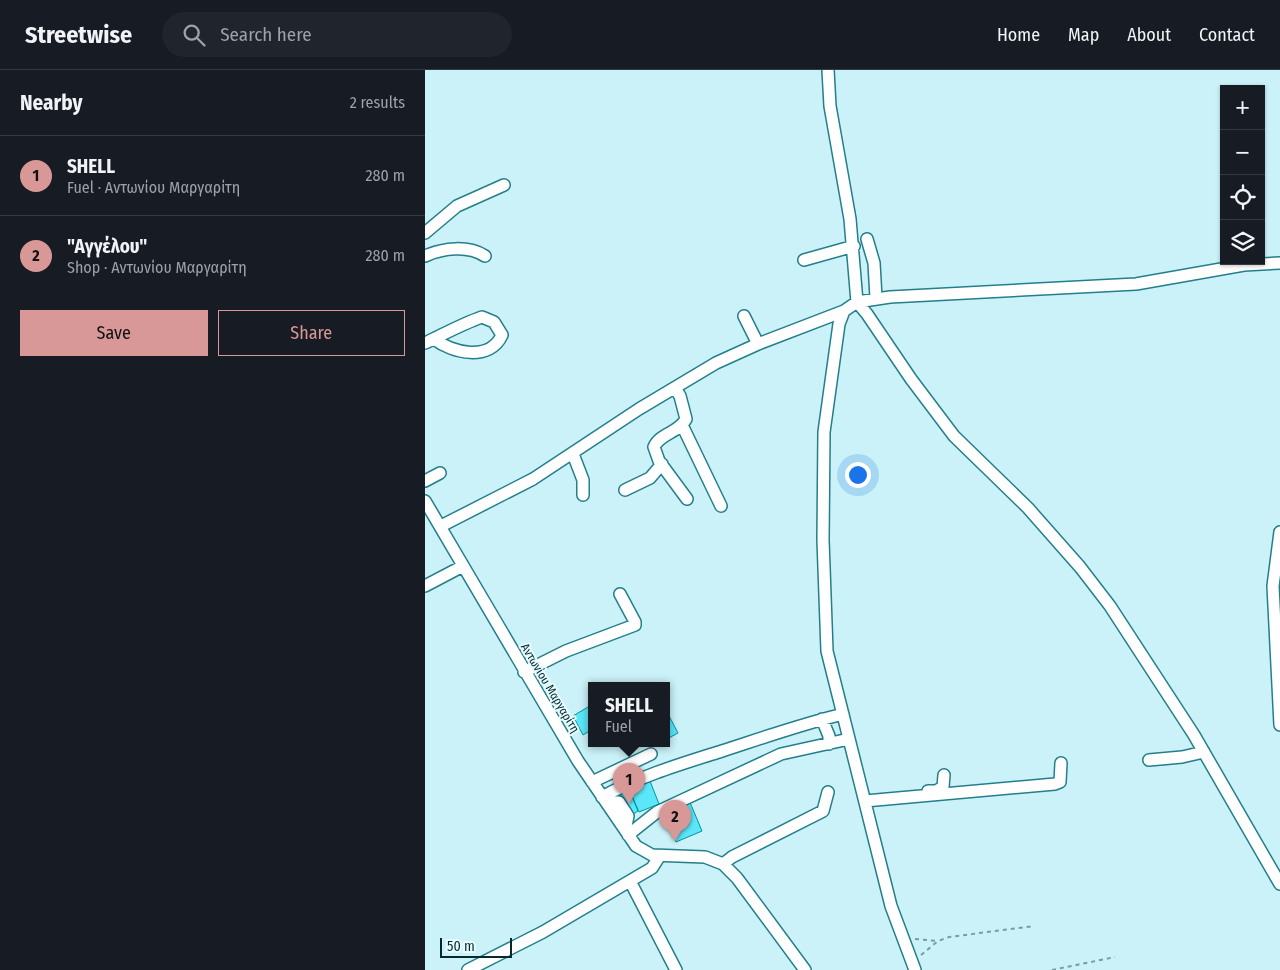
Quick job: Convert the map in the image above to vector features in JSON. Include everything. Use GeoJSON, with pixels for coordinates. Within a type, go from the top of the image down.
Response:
{"type":"FeatureCollection","features":[{"type":"Feature","properties":{"kind":"street"},"geometry":{"type":"LineString","coordinates":[[828,70],[830,106],[854,246],[857,302],[954,436],[1028,508],[1080,567],[1110,606],[1204,752],[1280,884]]}},
{"type":"Feature","properties":{"kind":"street"},"geometry":{"type":"LineString","coordinates":[[425,233],[457,206],[504,185]]}},
{"type":"Feature","properties":{"kind":"street"},"geometry":{"type":"LineString","coordinates":[[867,239],[873,263],[876,298]]}},
{"type":"Feature","properties":{"kind":"street"},"geometry":{"type":"LineString","coordinates":[[804,260],[854,246]]}},
{"type":"Feature","properties":{"kind":"street"},"geometry":{"type":"LineString","coordinates":[[425,256],[443,250],[469,248],[485,256]]}},
{"type":"Feature","properties":{"kind":"street"},"geometry":{"type":"LineString","coordinates":[[441,526],[533,479],[716,363],[758,344],[844,311],[857,302],[876,298],[1136,284],[1244,265],[1280,263]]}},
{"type":"Feature","properties":{"kind":"street"},"geometry":{"type":"LineString","coordinates":[[844,311],[839,324],[824,432],[823,520],[827,651],[891,906],[915,968]]}},
{"type":"Feature","properties":{"kind":"street"},"geometry":{"type":"LineString","coordinates":[[744,316],[758,344]]}},
{"type":"Feature","properties":{"kind":"street"},"geometry":{"type":"LineString","coordinates":[[482,317],[494,322],[501,335],[499,342],[491,347],[466,353],[429,341],[482,317]]}},
{"type":"Feature","properties":{"kind":"street"},"geometry":{"type":"LineString","coordinates":[[675,388],[684,406],[686,419],[681,425],[655,442],[655,452],[687,499]]}},
{"type":"Feature","properties":{"kind":"street"},"geometry":{"type":"LineString","coordinates":[[681,425],[721,506]]}},
{"type":"Feature","properties":{"kind":"street"},"geometry":{"type":"LineString","coordinates":[[573,454],[583,480],[583,495]]}},
{"type":"Feature","properties":{"kind":"street"},"geometry":{"type":"LineString","coordinates":[[625,490],[650,478],[662,464]]}},
{"type":"Feature","properties":{"kind":"street"},"geometry":{"type":"LineString","coordinates":[[425,481],[440,473]]}},
{"type":"Feature","properties":{"kind":"street","name":"Αντωνίου Μαργαρίτη"},"geometry":{"type":"LineString","coordinates":[[425,501],[524,672],[592,782],[607,800],[643,852],[659,857],[705,857],[723,864]]}},
{"type":"Feature","properties":{"kind":"street"},"geometry":{"type":"LineString","coordinates":[[1280,532],[1273,586],[1280,725]]}},
{"type":"Feature","properties":{"kind":"street"},"geometry":{"type":"LineString","coordinates":[[425,586],[463,566]]}},
{"type":"Feature","properties":{"kind":"street"},"geometry":{"type":"LineString","coordinates":[[524,672],[566,650],[635,625],[620,594]]}},
{"type":"Feature","properties":{"kind":"street"},"geometry":{"type":"LineString","coordinates":[[607,800],[640,779],[774,734],[843,714]]}},
{"type":"Feature","properties":{"kind":"street"},"geometry":{"type":"LineString","coordinates":[[822,719],[829,736],[829,744]]}},
{"type":"Feature","properties":{"kind":"street"},"geometry":{"type":"LineString","coordinates":[[774,734],[781,754]]}},
{"type":"Feature","properties":{"kind":"street"},"geometry":{"type":"LineString","coordinates":[[627,830],[657,812],[781,754],[849,739]]}},
{"type":"Feature","properties":{"kind":"street"},"geometry":{"type":"LineString","coordinates":[[1149,760],[1182,757],[1204,752]]}},
{"type":"Feature","properties":{"kind":"street"},"geometry":{"type":"LineString","coordinates":[[592,782],[651,754]]}},
{"type":"Feature","properties":{"kind":"street"},"geometry":{"type":"LineString","coordinates":[[865,799],[1055,784],[1060,782],[1061,763]]}},
{"type":"Feature","properties":{"kind":"street"},"geometry":{"type":"LineString","coordinates":[[865,799],[936,791],[943,786],[943,775]]}},
{"type":"Feature","properties":{"kind":"street"},"geometry":{"type":"LineString","coordinates":[[805,970],[737,878],[723,864],[731,857],[823,811],[828,792]]}},
{"type":"Feature","properties":{"kind":"street"},"geometry":{"type":"LineString","coordinates":[[468,970],[483,967],[652,868],[659,857]]}},
{"type":"Feature","properties":{"kind":"street"},"geometry":{"type":"LineString","coordinates":[[630,881],[676,970]]}},
{"type":"Feature","properties":{"kind":"path"},"geometry":{"type":"LineString","coordinates":[[915,968],[928,947],[937,941],[971,933],[1034,926]]}},
{"type":"Feature","properties":{"kind":"path"},"geometry":{"type":"LineString","coordinates":[[903,936],[937,941]]}},
{"type":"Feature","properties":{"kind":"path"},"geometry":{"type":"LineString","coordinates":[[1052,970],[1115,957]]}},
{"type":"Feature","properties":{"kind":"building"},"geometry":{"type":"Polygon","coordinates":[[[588,707],[588,732],[583,735],[573,716],[588,707]]]}},
{"type":"Feature","properties":{"kind":"building"},"geometry":{"type":"Polygon","coordinates":[[[670,718],[678,733],[670,737],[670,718]]]}},
{"type":"Feature","properties":{"kind":"building"},"geometry":{"type":"Polygon","coordinates":[[[650,781],[659,804],[639,812],[629,789],[650,781]]]}},
{"type":"Feature","properties":{"kind":"building"},"geometry":{"type":"Polygon","coordinates":[[[629,789],[638,811],[629,817],[616,797],[629,789]]]}},
{"type":"Feature","properties":{"kind":"building"},"geometry":{"type":"Polygon","coordinates":[[[689,800],[702,831],[676,842],[663,810],[689,800]]]}},
{"type":"Feature","properties":{"kind":"place","name":"SHELL"},"geometry":{"type":"Point","coordinates":[629,804]}},
{"type":"Feature","properties":{"kind":"place","name":"\"Αγγέλου\""},"geometry":{"type":"Point","coordinates":[675,841]}}]}
